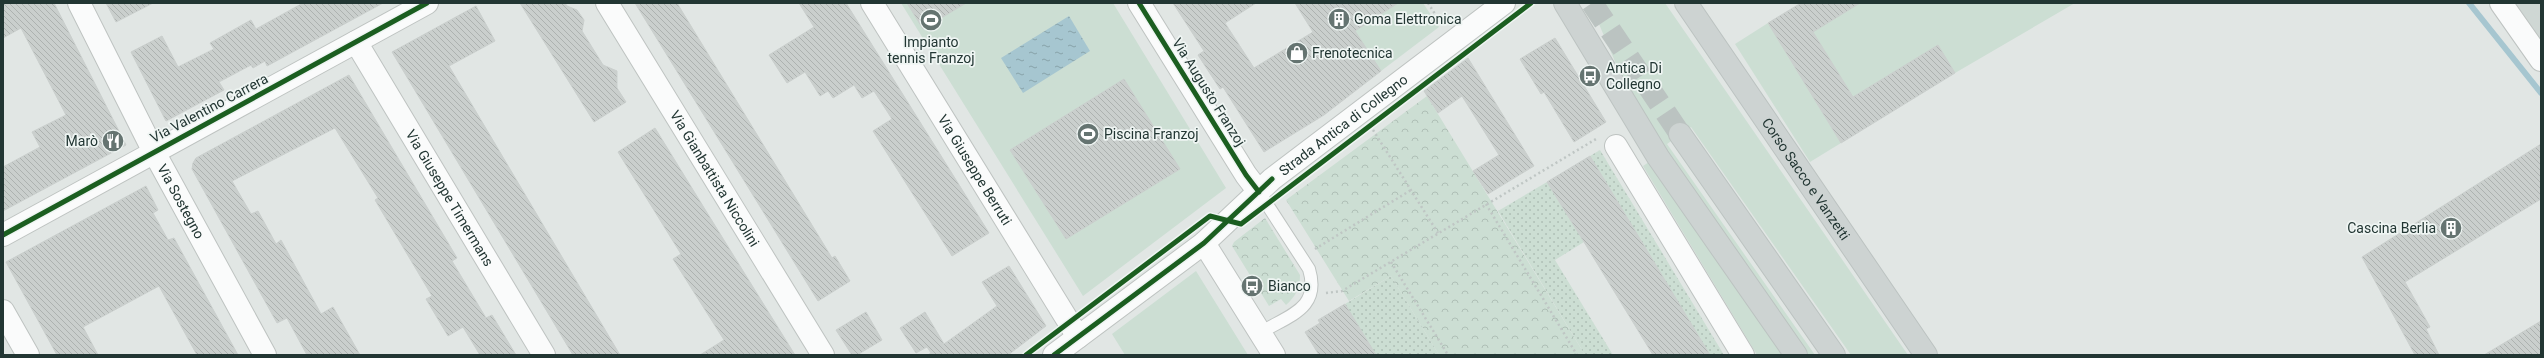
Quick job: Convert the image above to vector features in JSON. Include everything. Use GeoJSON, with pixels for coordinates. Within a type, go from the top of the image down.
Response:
{"type":"FeatureCollection","features":[{"type":"Feature","properties":{"kind":"main road"},"geometry":{"type":"LineString","coordinates":[[1564,3],[1658,157],[1796,355]]}},
{"type":"Feature","properties":{"kind":"main road"},"geometry":{"type":"LineString","coordinates":[[1670,3],[1676,12],[1711,41]]}},
{"type":"Feature","properties":{"kind":"main road","name":"Corso Sacco e Vanzetti"},"geometry":{"type":"LineString","coordinates":[[1686,3],[1926,355]]}},
{"type":"Feature","properties":{"kind":"main road"},"geometry":{"type":"LineString","coordinates":[[1680,134],[1834,355]]}},
{"type":"Feature","properties":{"kind":"street","name":"Via Sostegno"},"geometry":{"type":"LineString","coordinates":[[79,3],[154,152],[265,355]]}},
{"type":"Feature","properties":{"kind":"street","name":"Via Valentino Carrera"},"geometry":{"type":"LineString","coordinates":[[3,235],[427,3]]}},
{"type":"Feature","properties":{"kind":"street","name":"Via Gianbattista Niccolini"},"geometry":{"type":"LineString","coordinates":[[607,3],[823,355]]}},
{"type":"Feature","properties":{"kind":"street","name":"Via Giuseppe Berruti"},"geometry":{"type":"LineString","coordinates":[[872,3],[1078,337]]}},
{"type":"Feature","properties":{"kind":"street","name":"Via Augusto Franzoj"},"geometry":{"type":"LineString","coordinates":[[1139,3],[1246,175],[1259,192]]}},
{"type":"Feature","properties":{"kind":"street","name":"Strada Antica di Collegno"},"geometry":{"type":"LineString","coordinates":[[1054,355],[1204,244],[1272,179],[1504,3]]}},
{"type":"Feature","properties":{"kind":"street"},"geometry":{"type":"LineString","coordinates":[[2501,3],[2541,60]]}},
{"type":"Feature","properties":{"kind":"street","name":"Via Giuseppe Timermans"},"geometry":{"type":"LineString","coordinates":[[356,42],[544,355]]}},
{"type":"Feature","properties":{"kind":"street"},"geometry":{"type":"LineString","coordinates":[[1616,146],[1743,355]]}},
{"type":"Feature","properties":{"kind":"street"},"geometry":{"type":"LineString","coordinates":[[1204,244],[1274,355]]}},
{"type":"Feature","properties":{"kind":"street"},"geometry":{"type":"LineString","coordinates":[[3,311],[28,355]]}},
{"type":"Feature","properties":{"kind":"lane"},"geometry":{"type":"LineString","coordinates":[[1259,192],[1309,269],[1313,283],[1312,295],[1304,306],[1260,334]]}},
{"type":"Feature","properties":{"kind":"path"},"geometry":{"type":"LineString","coordinates":[[1367,127],[1374,122]]}},
{"type":"Feature","properties":{"kind":"path"},"geometry":{"type":"LineString","coordinates":[[1373,130],[1438,233]]}},
{"type":"Feature","properties":{"kind":"path"},"geometry":{"type":"LineString","coordinates":[[1312,295],[1342,292],[1608,132],[1616,146]]}},
{"type":"Feature","properties":{"kind":"path"},"geometry":{"type":"LineString","coordinates":[[1301,258],[1411,190]]}},
{"type":"Feature","properties":{"kind":"path"},"geometry":{"type":"LineString","coordinates":[[1486,204],[1577,355]]}},
{"type":"Feature","properties":{"kind":"path"},"geometry":{"type":"LineString","coordinates":[[1391,262],[1448,355]]}},
{"type":"Feature","properties":{"kind":"shaded area"},"geometry":{"type":"Polygon","coordinates":[[[2515,3],[2541,3],[2541,41],[2515,3]]]}},
{"type":"Feature","properties":{"kind":"green space","name":"Piscina Franzoj"},"geometry":{"type":"Polygon","coordinates":[[[901,3],[1113,3],[1226,188],[1083,296],[901,3]]]}},
{"type":"Feature","properties":{"kind":"green space"},"geometry":{"type":"Polygon","coordinates":[[[1398,3],[1423,3],[1439,27],[1352,93],[1324,51],[1398,3]]]}},
{"type":"Feature","properties":{"kind":"green space"},"geometry":{"type":"Polygon","coordinates":[[[1590,3],[1665,3],[1908,355],[1851,355],[1691,127],[1667,144],[1815,355],[1808,355],[1666,152],[1622,78],[1590,3]]]}},
{"type":"Feature","properties":{"kind":"green space"},"geometry":{"type":"Polygon","coordinates":[[[1845,3],[2075,3],[1955,73],[1938,45],[1853,97],[1813,32],[1845,3]]]}},
{"type":"Feature","properties":{"kind":"green space"},"geometry":{"type":"Polygon","coordinates":[[[1768,23],[1841,143],[1810,162],[1735,44],[1768,23]]]}},
{"type":"Feature","properties":{"kind":"green space"},"geometry":{"type":"Polygon","coordinates":[[[1427,96],[1585,355],[1439,355],[1391,276],[1349,301],[1286,200],[1427,96]]]}},
{"type":"Feature","properties":{"kind":"green space"},"geometry":{"type":"Polygon","coordinates":[[[1600,150],[1724,355],[1710,355],[1590,156],[1600,150]]]}},
{"type":"Feature","properties":{"kind":"green space"},"geometry":{"type":"Polygon","coordinates":[[[1649,162],[1782,355],[1757,355],[1643,166],[1649,162]]]}},
{"type":"Feature","properties":{"kind":"green space"},"geometry":{"type":"Polygon","coordinates":[[[1547,182],[1584,242],[1555,260],[1613,355],[1585,355],[1498,211],[1547,182]]]}},
{"type":"Feature","properties":{"kind":"green space"},"geometry":{"type":"Polygon","coordinates":[[[1265,218],[1300,275],[1297,292],[1286,305],[1281,299],[1269,306],[1232,246],[1234,242],[1265,218]]]}},
{"type":"Feature","properties":{"kind":"green space"},"geometry":{"type":"Polygon","coordinates":[[[1196,271],[1248,355],[1125,355],[1112,334],[1196,271]]]}},
{"type":"Feature","properties":{"kind":"green space"},"geometry":{"type":"Polygon","coordinates":[[[1391,276],[1439,355],[1376,355],[1345,304],[1391,276]]]}},
{"type":"Feature","properties":{"kind":"water"},"geometry":{"type":"Polygon","coordinates":[[[1069,16],[1090,51],[1023,93],[1001,58],[1069,16]]]}},
{"type":"Feature","properties":{"kind":"building"},"geometry":{"type":"Polygon","coordinates":[[[3,3],[54,3],[126,145],[3,211],[3,167],[40,147],[32,132],[66,115],[21,28],[3,38],[3,3]]]}},
{"type":"Feature","properties":{"kind":"building"},"geometry":{"type":"Polygon","coordinates":[[[106,3],[153,3],[116,22],[106,3]]]}},
{"type":"Feature","properties":{"kind":"building"},"geometry":{"type":"Polygon","coordinates":[[[303,3],[383,3],[267,66],[265,61],[253,68],[251,65],[219,82],[224,90],[166,121],[131,52],[162,36],[178,67],[214,49],[210,43],[251,20],[256,29],[303,3]]]}},
{"type":"Feature","properties":{"kind":"building"},"geometry":{"type":"Polygon","coordinates":[[[520,3],[565,3],[567,6],[577,10],[584,20],[582,31],[603,65],[617,71],[617,88],[626,102],[594,122],[520,3]]]}},
{"type":"Feature","properties":{"kind":"building"},"geometry":{"type":"Polygon","coordinates":[[[635,3],[677,3],[832,258],[835,256],[850,281],[818,301],[635,3]]]}},
{"type":"Feature","properties":{"kind":"building"},"geometry":{"type":"Polygon","coordinates":[[[799,3],[846,3],[989,233],[952,256],[873,131],[892,119],[874,91],[862,98],[854,85],[833,98],[828,91],[820,96],[805,72],[787,83],[769,55],[814,27],[799,3]]]}},
{"type":"Feature","properties":{"kind":"building"},"geometry":{"type":"Polygon","coordinates":[[[907,3],[966,3],[923,29],[907,3]]]}},
{"type":"Feature","properties":{"kind":"building"},"geometry":{"type":"Polygon","coordinates":[[[1173,3],[1256,3],[1225,23],[1254,68],[1313,32],[1295,3],[1398,3],[1355,31],[1381,71],[1324,115],[1264,152],[1223,87],[1220,89],[1198,55],[1204,51],[1173,3]]]}},
{"type":"Feature","properties":{"kind":"building"},"geometry":{"type":"Polygon","coordinates":[[[1801,3],[1860,3],[1813,32],[1853,97],[1938,45],[1955,73],[1841,143],[1768,23],[1801,3]]]}},
{"type":"Feature","properties":{"kind":"building"},"geometry":{"type":"Polygon","coordinates":[[[476,6],[495,41],[449,66],[620,355],[573,355],[392,52],[476,6]]]}},
{"type":"Feature","properties":{"kind":"building"},"geometry":{"type":"Polygon","coordinates":[[[1555,38],[1606,122],[1574,142],[1544,92],[1541,94],[1520,59],[1555,38]]]}},
{"type":"Feature","properties":{"kind":"building"},"geometry":{"type":"Polygon","coordinates":[[[1468,58],[1534,166],[1488,194],[1473,171],[1499,155],[1462,96],[1438,113],[1424,91],[1468,58]]]}},
{"type":"Feature","properties":{"kind":"building"},"geometry":{"type":"Polygon","coordinates":[[[349,75],[457,258],[452,261],[486,318],[492,315],[516,355],[480,355],[463,327],[448,336],[426,299],[432,296],[375,200],[378,198],[335,128],[232,181],[251,214],[258,211],[276,244],[281,240],[321,314],[333,307],[360,355],[307,355],[287,318],[277,323],[192,169],[193,163],[196,158],[349,75]]]}},
{"type":"Feature","properties":{"kind":"building"},"geometry":{"type":"Polygon","coordinates":[[[1124,79],[1180,169],[1066,239],[1010,150],[1124,79]]]}},
{"type":"Feature","properties":{"kind":"building"},"geometry":{"type":"Polygon","coordinates":[[[655,128],[795,355],[700,355],[724,340],[673,259],[681,254],[618,152],[655,128]]]}},
{"type":"Feature","properties":{"kind":"building","name":"Cascina Berlia"},"geometry":{"type":"Polygon","coordinates":[[[2541,144],[2541,199],[2405,282],[2430,327],[2426,329],[2439,355],[2415,355],[2362,257],[2541,144]]]}},
{"type":"Feature","properties":{"kind":"building"},"geometry":{"type":"Polygon","coordinates":[[[1590,156],[1710,355],[1653,355],[1547,182],[1590,156]]]}},
{"type":"Feature","properties":{"kind":"building"},"geometry":{"type":"Polygon","coordinates":[[[146,186],[158,210],[153,213],[168,240],[174,238],[238,355],[197,355],[159,286],[83,327],[98,355],[57,355],[6,262],[146,186]]]}},
{"type":"Feature","properties":{"kind":"building"},"geometry":{"type":"Polygon","coordinates":[[[1009,266],[1046,326],[1008,355],[928,355],[931,353],[927,347],[916,353],[900,328],[925,312],[944,344],[997,306],[982,282],[1009,266]]]}},
{"type":"Feature","properties":{"kind":"building"},"geometry":{"type":"Polygon","coordinates":[[[1345,304],[1376,355],[1319,355],[1305,332],[1320,323],[1318,320],[1345,304]]]}},
{"type":"Feature","properties":{"kind":"building"},"geometry":{"type":"Polygon","coordinates":[[[866,312],[882,340],[857,355],[852,355],[836,330],[866,312]]]}},
{"type":"Feature","properties":{"kind":"building"},"geometry":{"type":"Polygon","coordinates":[[[2541,321],[2541,355],[2484,355],[2541,321]]]}},
{"type":"Feature","properties":{"kind":"waterway"},"geometry":{"type":"LineString","coordinates":[[2469,3],[2541,93]]}},
{"type":"Feature","properties":{"kind":"tunnel"},"geometry":{"type":"LineString","coordinates":[[1592,3],[1680,134]]}},
{"type":"Feature","properties":{"kind":"cycle path"},"geometry":{"type":"LineString","coordinates":[[3,235],[427,3]]}},
{"type":"Feature","properties":{"kind":"cycle path"},"geometry":{"type":"LineString","coordinates":[[1139,3],[1246,175],[1259,192]]}},
{"type":"Feature","properties":{"kind":"cycle path"},"geometry":{"type":"LineString","coordinates":[[1026,355],[1210,216],[1241,224],[1531,3]]}},
{"type":"Feature","properties":{"kind":"cycle path"},"geometry":{"type":"LineString","coordinates":[[1054,355],[1204,243],[1272,179]]}},
{"type":"Feature","properties":{"kind":"place","name":"Goma Elettronica"},"geometry":{"type":"Point","coordinates":[1339,19]}},
{"type":"Feature","properties":{"kind":"place","name":"Impianto tennis Franzoj"},"geometry":{"type":"Point","coordinates":[931,20]}},
{"type":"Feature","properties":{"kind":"place","name":"Frenotecnica"},"geometry":{"type":"Point","coordinates":[1297,53]}},
{"type":"Feature","properties":{"kind":"place","name":"Antica Di Collegno"},"geometry":{"type":"Point","coordinates":[1590,76]}},
{"type":"Feature","properties":{"kind":"place","name":"Piscina Franzoj"},"geometry":{"type":"Point","coordinates":[1088,134]}},
{"type":"Feature","properties":{"kind":"place","name":"Marò"},"geometry":{"type":"Point","coordinates":[113,141]}},
{"type":"Feature","properties":{"kind":"place","name":"Cascina Berlia"},"geometry":{"type":"Point","coordinates":[2451,228]}},
{"type":"Feature","properties":{"kind":"place","name":"Bianco"},"geometry":{"type":"Point","coordinates":[1252,286]}}]}
